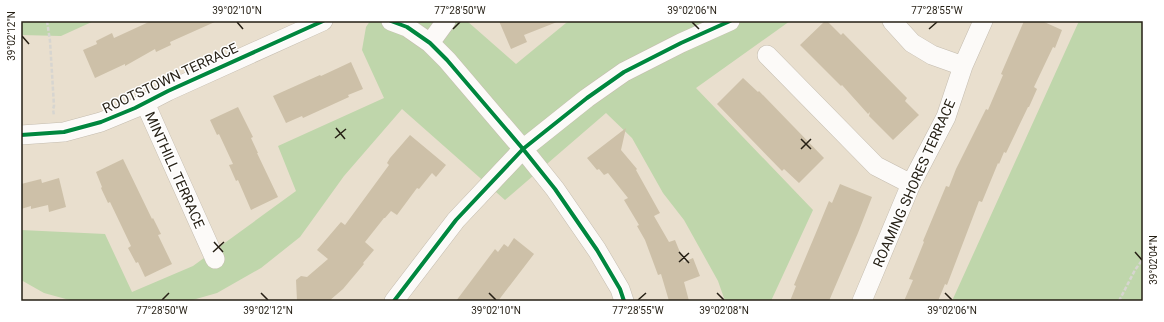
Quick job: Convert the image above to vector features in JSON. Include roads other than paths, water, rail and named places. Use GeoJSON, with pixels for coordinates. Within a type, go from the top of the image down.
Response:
{"type":"FeatureCollection","features":[{"type":"Feature","properties":{"kind":"street","name":"ROOTSTOWN TERRACE"},"geometry":{"type":"LineString","coordinates":[[21,135],[64,132],[101,122],[323,21]]}},
{"type":"Feature","properties":{"kind":"street"},"geometry":{"type":"LineString","coordinates":[[391,21],[407,27],[430,43],[447,60],[523,149],[555,189],[597,250],[620,289],[624,301]]}},
{"type":"Feature","properties":{"kind":"street"},"geometry":{"type":"LineString","coordinates":[[430,43],[446,21]]}},
{"type":"Feature","properties":{"kind":"street"},"geometry":{"type":"LineString","coordinates":[[394,301],[456,220],[523,149],[587,98],[624,72],[681,43],[730,21]]}},
{"type":"Feature","properties":{"kind":"street"},"geometry":{"type":"LineString","coordinates":[[892,21],[912,43],[932,55],[963,66]]}},
{"type":"Feature","properties":{"kind":"street","name":"ROAMING SHORES TERRACE"},"geometry":{"type":"LineString","coordinates":[[862,301],[911,184],[946,117],[963,66],[982,21]]}},
{"type":"Feature","properties":{"kind":"street"},"geometry":{"type":"LineString","coordinates":[[767,56],[876,166],[911,184]]}},
{"type":"Feature","properties":{"kind":"street","name":"MINTHILL TERRACE"},"geometry":{"type":"LineString","coordinates":[[145,103],[215,259]]}}]}
